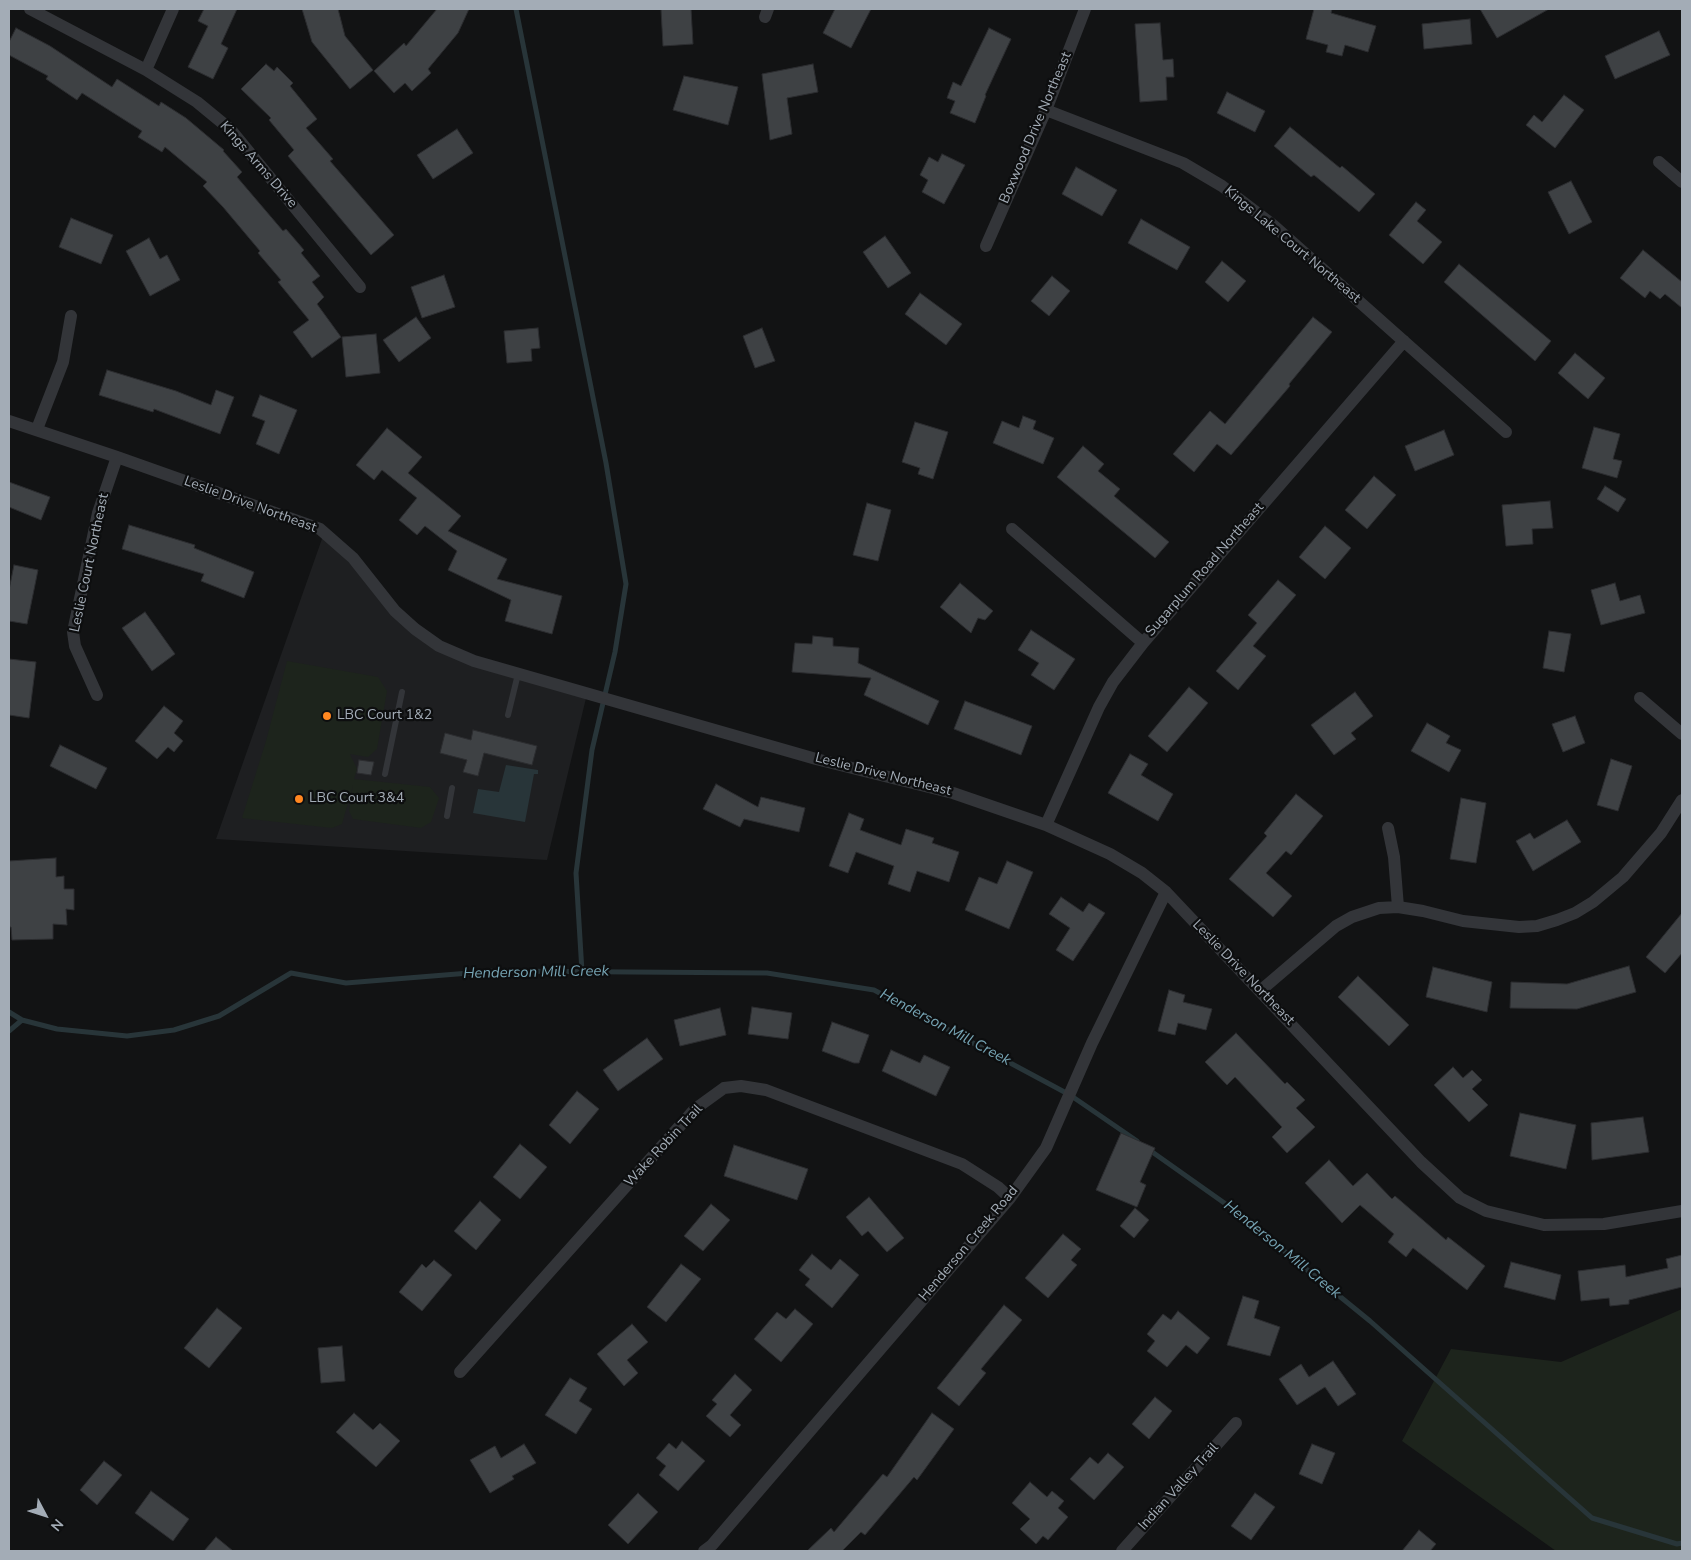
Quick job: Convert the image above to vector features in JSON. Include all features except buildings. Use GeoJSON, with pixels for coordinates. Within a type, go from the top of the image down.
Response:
{"type":"FeatureCollection","features":[{"type":"Feature","properties":{"kind":"street","name":"Kings Arms Drive"},"geometry":{"type":"LineString","coordinates":[[30,9],[146,70],[197,102],[231,130],[360,287]]}},
{"type":"Feature","properties":{"kind":"street"},"geometry":{"type":"LineString","coordinates":[[146,70],[173,9]]}},
{"type":"Feature","properties":{"kind":"street","name":"Boxwood Drive Northeast"},"geometry":{"type":"LineString","coordinates":[[986,246],[1046,110],[1085,9]]}},
{"type":"Feature","properties":{"kind":"street","name":"Kings Lake Court Northeast"},"geometry":{"type":"LineString","coordinates":[[1046,110],[1183,163],[1222,186],[1273,225],[1506,432]]}},
{"type":"Feature","properties":{"kind":"street"},"geometry":{"type":"LineString","coordinates":[[1659,162],[1682,182]]}},
{"type":"Feature","properties":{"kind":"street"},"geometry":{"type":"LineString","coordinates":[[37,429],[63,362],[71,316]]}},
{"type":"Feature","properties":{"kind":"street","name":"Sugarplum Road Northeast"},"geometry":{"type":"LineString","coordinates":[[1046,825],[1098,707],[1113,682],[1143,642],[1404,341]]}},
{"type":"Feature","properties":{"kind":"street","name":"Leslie Drive Northeast"},"geometry":{"type":"LineString","coordinates":[[9,421],[37,429],[320,529],[353,558],[396,611],[415,629],[439,646],[474,661],[816,759],[954,793],[1046,825],[1110,854],[1142,873],[1166,892],[1421,1162],[1460,1198],[1486,1211],[1544,1225],[1604,1224],[1682,1211]]}},
{"type":"Feature","properties":{"kind":"street","name":"Leslie Court Northeast"},"geometry":{"type":"LineString","coordinates":[[97,695],[75,646],[73,632],[98,513],[117,457]]}},
{"type":"Feature","properties":{"kind":"street"},"geometry":{"type":"LineString","coordinates":[[1012,529],[1143,642]]}},
{"type":"Feature","properties":{"kind":"street"},"geometry":{"type":"LineString","coordinates":[[1640,698],[1682,734]]}},
{"type":"Feature","properties":{"kind":"street"},"geometry":{"type":"LineString","coordinates":[[1260,991],[1336,926],[1352,917],[1378,908],[1398,907],[1463,921],[1519,927],[1537,926],[1575,913],[1593,902],[1623,877],[1661,833],[1682,800]]}},
{"type":"Feature","properties":{"kind":"street"},"geometry":{"type":"LineString","coordinates":[[1388,828],[1394,857],[1398,907]]}},
{"type":"Feature","properties":{"kind":"street","name":"Henderson Creek Road"},"geometry":{"type":"LineString","coordinates":[[704,1551],[712,1545],[1010,1198],[1046,1148],[1092,1043],[1166,892]]}},
{"type":"Feature","properties":{"kind":"street","name":"Wake Robin Trail"},"geometry":{"type":"LineString","coordinates":[[460,1372],[695,1110],[724,1088],[741,1086],[766,1090],[962,1164],[998,1187],[1010,1198]]}},
{"type":"Feature","properties":{"kind":"street","name":"Indian Valley Trail"},"geometry":{"type":"LineString","coordinates":[[1122,1551],[1236,1423]]}},
{"type":"Feature","properties":{"kind":"lane"},"geometry":{"type":"LineString","coordinates":[[508,716],[518,674]]}},
{"type":"Feature","properties":{"kind":"lane"},"geometry":{"type":"LineString","coordinates":[[385,774],[402,692]]}},
{"type":"Feature","properties":{"kind":"lane"},"geometry":{"type":"LineString","coordinates":[[447,816],[452,788]]}},
{"type":"Feature","properties":{"kind":"shaded area"},"geometry":{"type":"Polygon","coordinates":[[[323,536],[433,647],[587,694],[547,860],[216,839],[323,536]]]}},
{"type":"Feature","properties":{"kind":"shaded area"},"geometry":{"type":"Polygon","coordinates":[[[287,661],[378,677],[387,691],[377,749],[368,757],[350,754],[357,769],[354,779],[430,787],[439,798],[431,822],[421,828],[353,819],[349,811],[353,785],[342,824],[332,828],[242,818],[266,741],[287,661]]]}},
{"type":"Feature","properties":{"kind":"shaded area"},"geometry":{"type":"Polygon","coordinates":[[[506,765],[538,770],[538,774],[534,774],[525,822],[473,813],[478,789],[499,792],[506,765]]]}},
{"type":"Feature","properties":{"kind":"shaded area"},"geometry":{"type":"Polygon","coordinates":[[[1682,1309],[1682,1551],[1556,1551],[1402,1441],[1451,1349],[1561,1362],[1682,1309]]]}},
{"type":"Feature","properties":{"kind":"waterway"},"geometry":{"type":"LineString","coordinates":[[516,9],[606,463],[626,584],[615,652],[592,750],[576,873],[582,972]]}},
{"type":"Feature","properties":{"kind":"waterway","name":"Henderson Mill Creek"},"geometry":{"type":"LineString","coordinates":[[9,1012],[22,1020],[57,1029],[127,1036],[174,1030],[219,1016],[291,973],[346,983],[494,971],[767,973],[874,990],[1070,1095],[1137,1141]]}},
{"type":"Feature","properties":{"kind":"waterway","name":"Henderson Mill Creek"},"geometry":{"type":"LineString","coordinates":[[9,1031],[22,1020]]}},
{"type":"Feature","properties":{"kind":"waterway","name":"Henderson Mill Creek"},"geometry":{"type":"LineString","coordinates":[[1148,1149],[1230,1207],[1370,1321],[1592,1518],[1677,1544],[1682,1543]]}},
{"type":"Feature","properties":{"kind":"place","name":"LBC Court 1&2"},"geometry":{"type":"Point","coordinates":[327,716]}},
{"type":"Feature","properties":{"kind":"place","name":"LBC Court 3&4"},"geometry":{"type":"Point","coordinates":[299,799]}}]}
